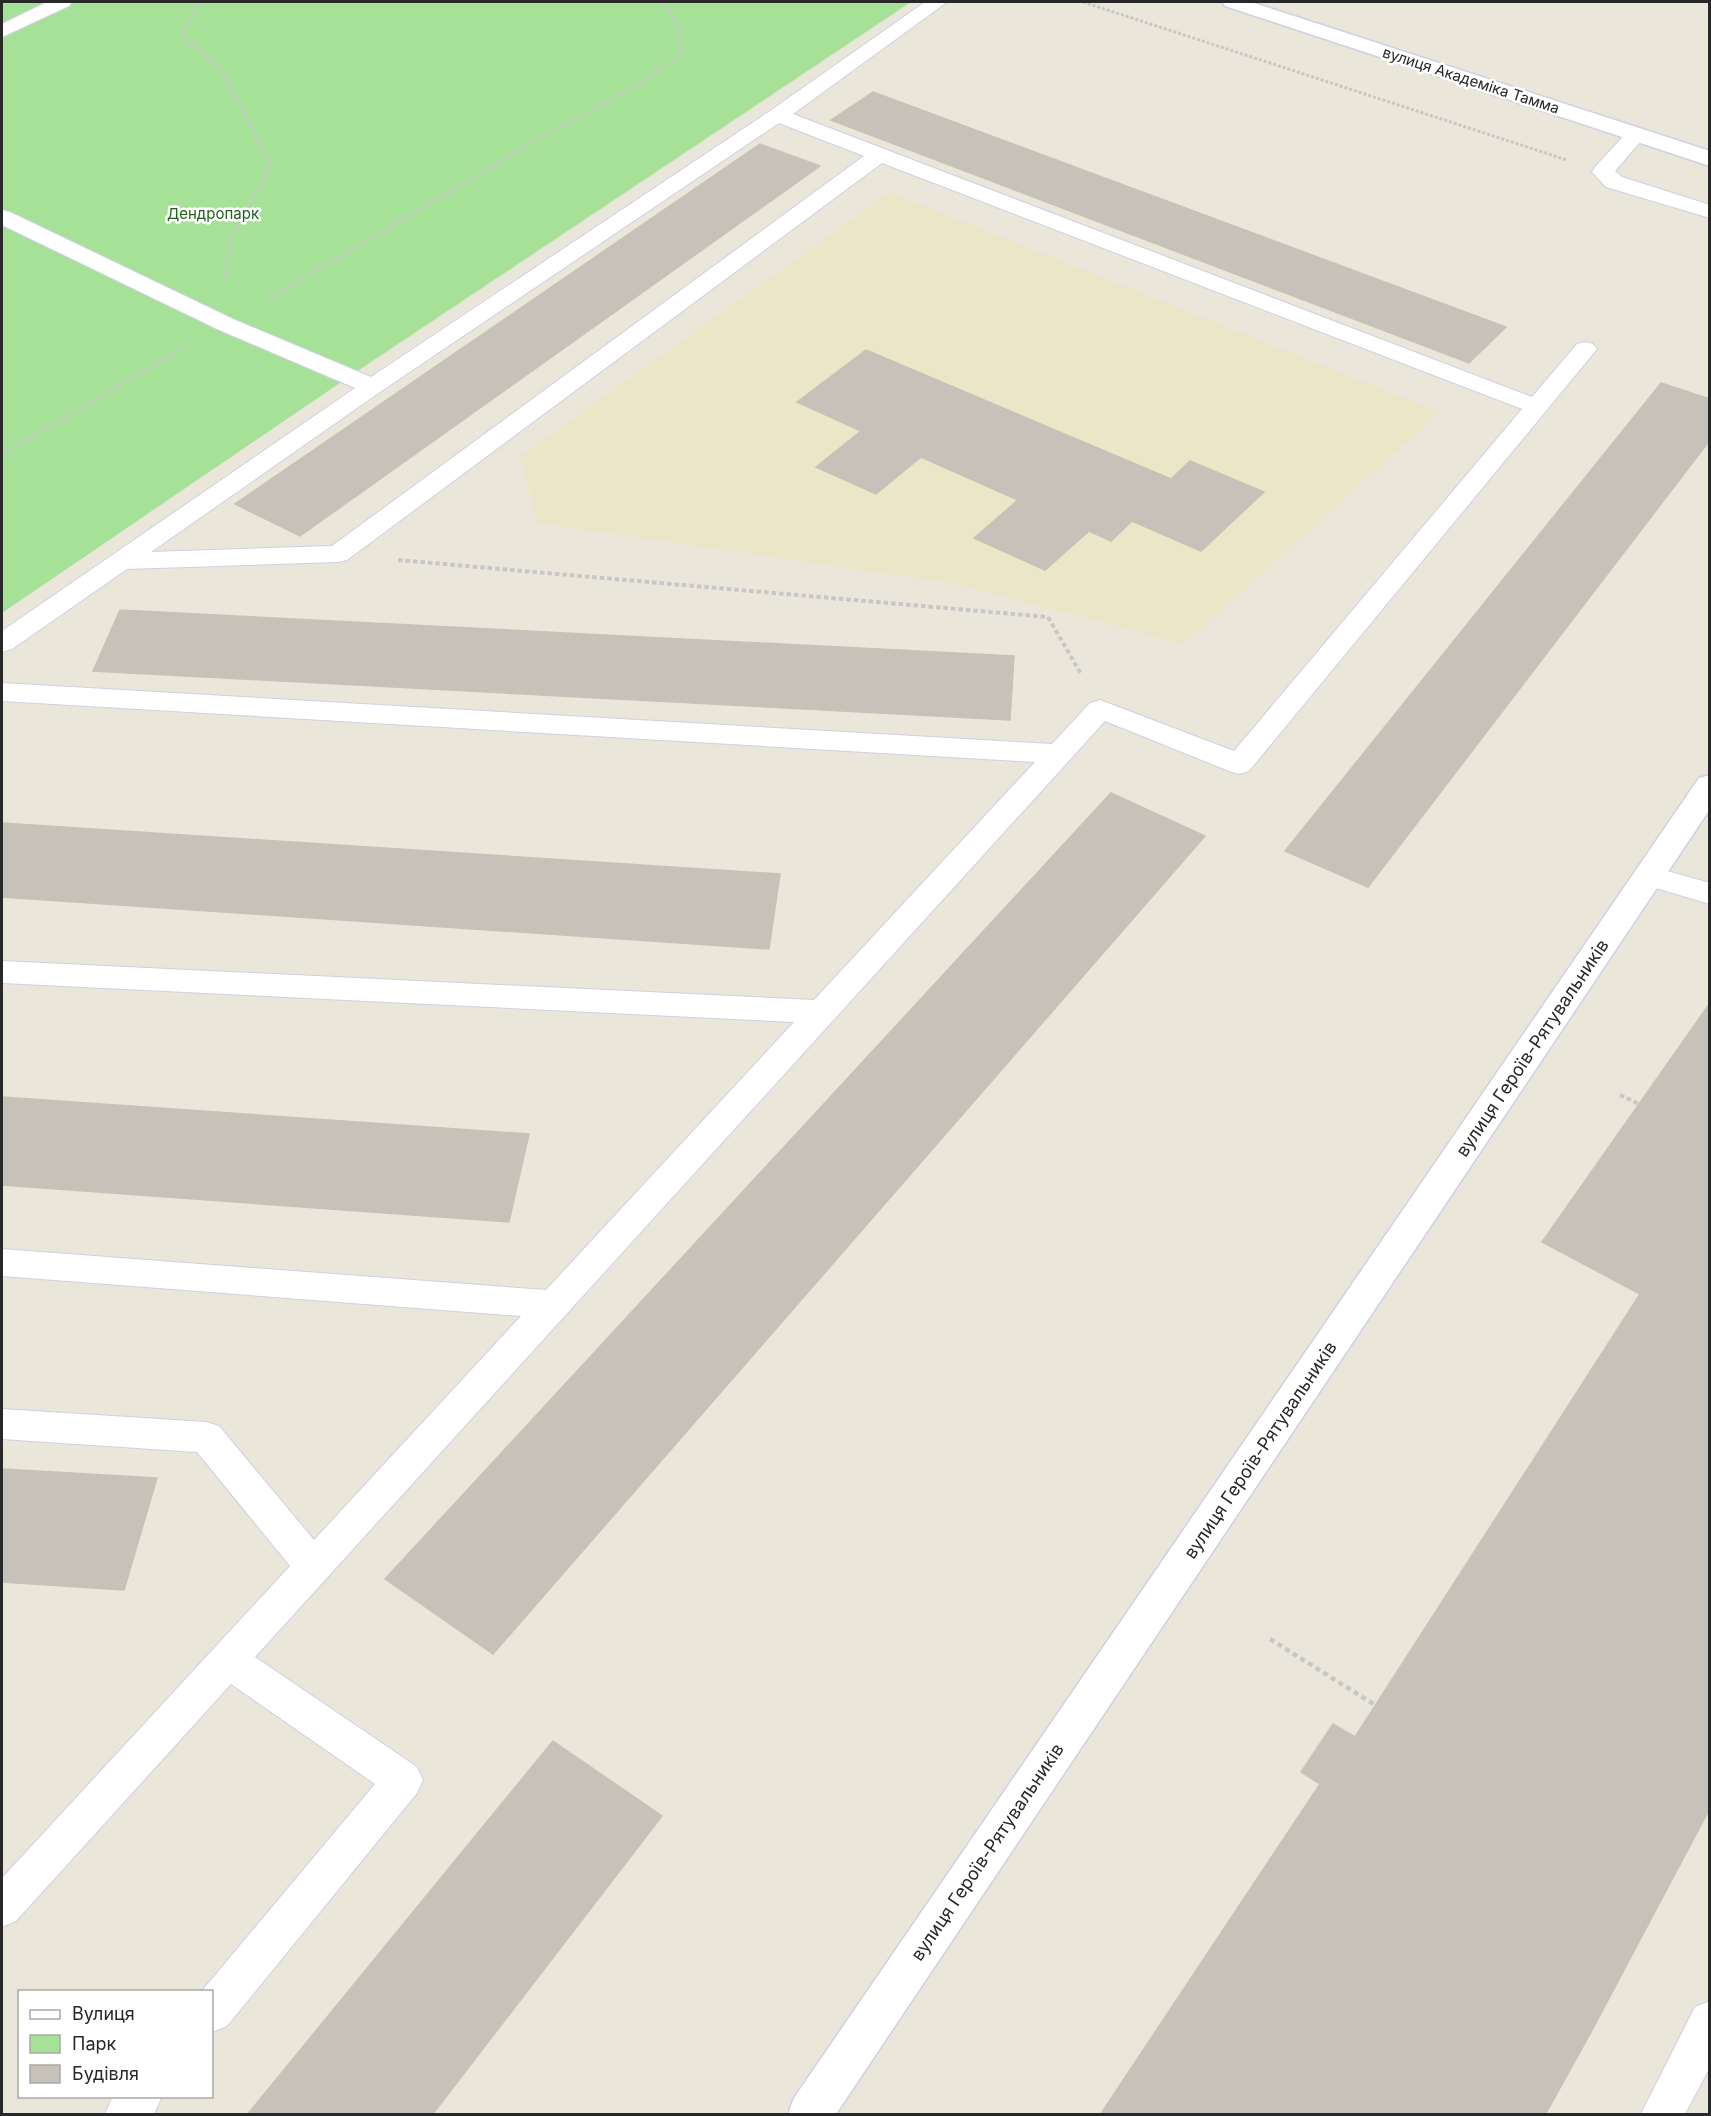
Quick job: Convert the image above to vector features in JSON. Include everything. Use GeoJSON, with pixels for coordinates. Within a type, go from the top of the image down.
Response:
{"type":"FeatureCollection","features":[{"type":"Feature","properties":{"kind":"main road","name":"вулиця Академіка Тамма"},"geometry":{"type":"LineString","coordinates":[[1232,2],[1710,159]]}},
{"type":"Feature","properties":{"kind":"main road","name":"вулиця Героїв-Рятувальників"},"geometry":{"type":"LineString","coordinates":[[810,2115],[1710,785]]}},
{"type":"Feature","properties":{"kind":"lane"},"geometry":{"type":"LineString","coordinates":[[2,31],[62,2]]}},
{"type":"Feature","properties":{"kind":"lane"},"geometry":{"type":"LineString","coordinates":[[2,643],[372,387],[777,115],[938,2]]}},
{"type":"Feature","properties":{"kind":"lane"},"geometry":{"type":"LineString","coordinates":[[777,115],[1537,407]]}},
{"type":"Feature","properties":{"kind":"lane"},"geometry":{"type":"LineString","coordinates":[[1636,134],[1603,172],[1614,182],[1710,212]]}},
{"type":"Feature","properties":{"kind":"lane"},"geometry":{"type":"LineString","coordinates":[[122,561],[338,554],[880,154]]}},
{"type":"Feature","properties":{"kind":"lane"},"geometry":{"type":"LineString","coordinates":[[2,217],[225,324],[372,387]]}},
{"type":"Feature","properties":{"kind":"lane"},"geometry":{"type":"LineString","coordinates":[[2,1907],[1100,709],[1239,764],[1585,349]]}},
{"type":"Feature","properties":{"kind":"lane"},"geometry":{"type":"LineString","coordinates":[[2,692],[1059,754]]}},
{"type":"Feature","properties":{"kind":"lane"},"geometry":{"type":"LineString","coordinates":[[1649,876],[1710,894]]}},
{"type":"Feature","properties":{"kind":"lane"},"geometry":{"type":"LineString","coordinates":[[2,972],[822,1012]]}},
{"type":"Feature","properties":{"kind":"lane"},"geometry":{"type":"LineString","coordinates":[[2,1262],[554,1305]]}},
{"type":"Feature","properties":{"kind":"lane"},"geometry":{"type":"LineString","coordinates":[[2,1424],[206,1437],[313,1567]]}},
{"type":"Feature","properties":{"kind":"lane"},"geometry":{"type":"LineString","coordinates":[[213,2010],[403,1780],[228,1660]]}},
{"type":"Feature","properties":{"kind":"lane"},"geometry":{"type":"LineString","coordinates":[[1662,2115],[1710,2022]]}},
{"type":"Feature","properties":{"kind":"lane"},"geometry":{"type":"LineString","coordinates":[[126,2115],[140,2098]]}},
{"type":"Feature","properties":{"kind":"path"},"geometry":{"type":"LineString","coordinates":[[204,2],[198,7],[182,36],[219,66],[271,165],[232,237],[224,284],[225,324]]}},
{"type":"Feature","properties":{"kind":"path"},"geometry":{"type":"LineString","coordinates":[[2,454],[552,131],[633,88],[682,54],[676,20],[660,2]]}},
{"type":"Feature","properties":{"kind":"path"},"geometry":{"type":"LineString","coordinates":[[1083,2],[1572,162],[1610,164]]}},
{"type":"Feature","properties":{"kind":"path"},"geometry":{"type":"LineString","coordinates":[[338,554],[1048,617],[1100,709]]}},
{"type":"Feature","properties":{"kind":"path"},"geometry":{"type":"LineString","coordinates":[[1620,1095],[1639,1104]]}},
{"type":"Feature","properties":{"kind":"path"},"geometry":{"type":"LineString","coordinates":[[1270,1638],[1375,1705]]}},
{"type":"Feature","properties":{"kind":"shaded area"},"geometry":{"type":"Polygon","coordinates":[[[890,192],[1440,412],[1184,644],[956,584],[538,523],[520,456],[890,192]]]}},
{"type":"Feature","properties":{"kind":"green space","name":"Дендропарк"},"geometry":{"type":"Polygon","coordinates":[[[2,2],[911,2],[350,376],[2,613],[2,2]]]}},
{"type":"Feature","properties":{"kind":"building"},"geometry":{"type":"Polygon","coordinates":[[[873,92],[1506,327],[1469,363],[831,120],[873,92]]]}},
{"type":"Feature","properties":{"kind":"building"},"geometry":{"type":"Polygon","coordinates":[[[760,144],[820,166],[300,536],[235,504],[760,144]]]}},
{"type":"Feature","properties":{"kind":"building"},"geometry":{"type":"Polygon","coordinates":[[[866,350],[1171,479],[1190,461],[1264,492],[1201,551],[1132,521],[1111,541],[1089,531],[1045,570],[974,538],[1018,500],[921,457],[876,494],[816,467],[861,431],[797,402],[866,350]]]}},
{"type":"Feature","properties":{"kind":"building"},"geometry":{"type":"Polygon","coordinates":[[[1661,383],[1710,399],[1710,440],[1368,887],[1285,851],[1661,383]]]}},
{"type":"Feature","properties":{"kind":"building"},"geometry":{"type":"Polygon","coordinates":[[[120,610],[1014,656],[1010,720],[93,671],[120,610]]]}},
{"type":"Feature","properties":{"kind":"building"},"geometry":{"type":"Polygon","coordinates":[[[1111,793],[1205,836],[493,1654],[385,1579],[1111,793]]]}},
{"type":"Feature","properties":{"kind":"building"},"geometry":{"type":"Polygon","coordinates":[[[2,823],[780,874],[769,949],[2,897],[2,823]]]}},
{"type":"Feature","properties":{"kind":"building"},"geometry":{"type":"Polygon","coordinates":[[[1710,1003],[1710,1808],[1590,2034],[1545,2115],[1100,2115],[1320,1784],[1301,1772],[1333,1724],[1355,1737],[1640,1294],[1542,1242],[1710,1003]]]}},
{"type":"Feature","properties":{"kind":"building"},"geometry":{"type":"Polygon","coordinates":[[[2,1097],[529,1134],[509,1222],[2,1185],[2,1097]]]}},
{"type":"Feature","properties":{"kind":"building"},"geometry":{"type":"Polygon","coordinates":[[[2,1469],[157,1478],[124,1590],[2,1582],[2,1469]]]}},
{"type":"Feature","properties":{"kind":"building"},"geometry":{"type":"Polygon","coordinates":[[[553,1741],[662,1816],[432,2115],[247,2115],[553,1741]]]}}]}
